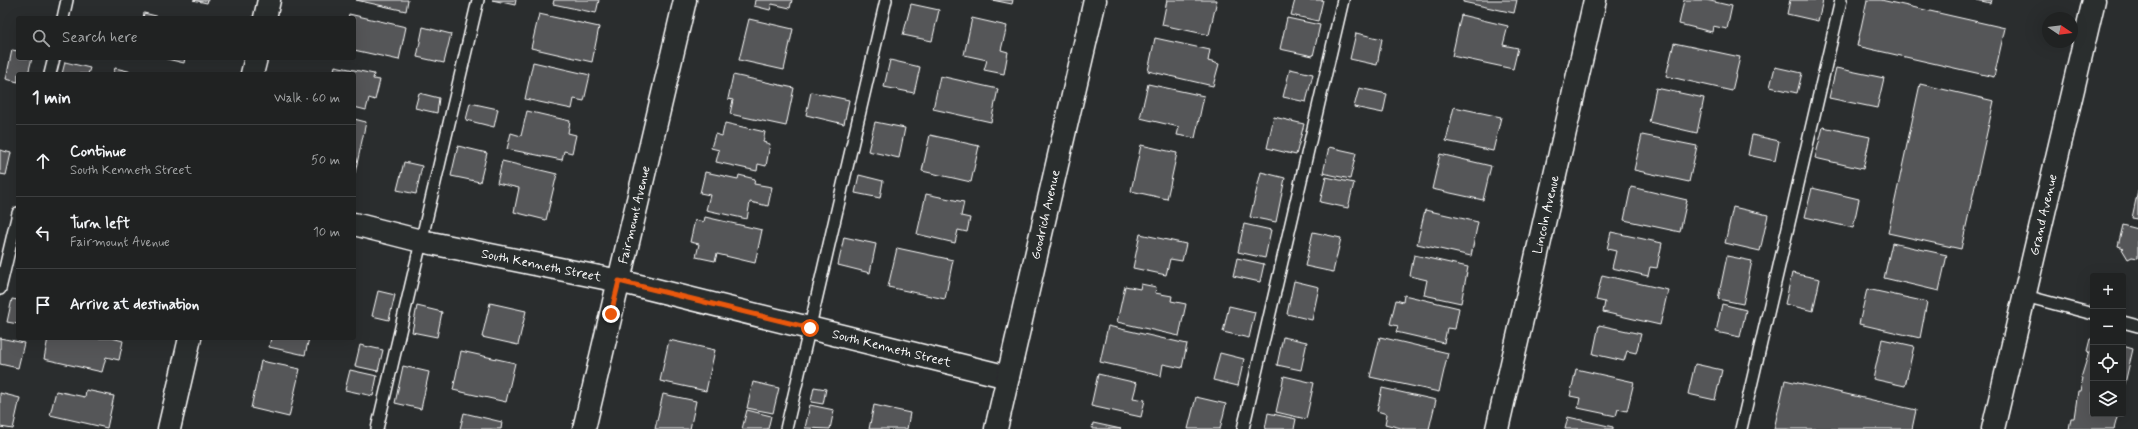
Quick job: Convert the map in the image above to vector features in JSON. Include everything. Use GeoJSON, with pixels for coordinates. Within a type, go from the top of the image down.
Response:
{"type":"FeatureCollection","features":[{"type":"Feature","properties":{"kind":"street"},"geometry":{"type":"LineString","coordinates":[[265,16],[269,0]]}},
{"type":"Feature","properties":{"kind":"street","name":"Fairmount Avenue"},"geometry":{"type":"LineString","coordinates":[[584,429],[685,0]]}},
{"type":"Feature","properties":{"kind":"street","name":"Goodrich Avenue"},"geometry":{"type":"LineString","coordinates":[[996,429],[1095,0]]}},
{"type":"Feature","properties":{"kind":"street","name":"Lincoln Avenue"},"geometry":{"type":"LineString","coordinates":[[1497,429],[1595,0]]}},
{"type":"Feature","properties":{"kind":"street","name":"Grand Avenue"},"geometry":{"type":"LineString","coordinates":[[1993,429],[2094,0]]}},
{"type":"Feature","properties":{"kind":"street"},"geometry":{"type":"LineString","coordinates":[[252,72],[256,60]]}},
{"type":"Feature","properties":{"kind":"street","name":"South Kenneth Street"},"geometry":{"type":"LineString","coordinates":[[356,225],[421,241],[619,281],[1008,377]]}},
{"type":"Feature","properties":{"kind":"street"},"geometry":{"type":"LineString","coordinates":[[169,429],[190,340]]}},
{"type":"Feature","properties":{"kind":"lane"},"geometry":{"type":"LineString","coordinates":[[63,16],[67,0]]}},
{"type":"Feature","properties":{"kind":"lane"},"geometry":{"type":"LineString","coordinates":[[377,429],[478,0]]}},
{"type":"Feature","properties":{"kind":"lane"},"geometry":{"type":"LineString","coordinates":[[786,429],[886,0]]}},
{"type":"Feature","properties":{"kind":"lane"},"geometry":{"type":"LineString","coordinates":[[1244,429],[1344,0]]}},
{"type":"Feature","properties":{"kind":"lane"},"geometry":{"type":"LineString","coordinates":[[1741,429],[1841,0]]}},
{"type":"Feature","properties":{"kind":"lane"},"geometry":{"type":"LineString","coordinates":[[50,72],[54,60]]}},
{"type":"Feature","properties":{"kind":"lane"},"geometry":{"type":"LineString","coordinates":[[0,288],[16,221]]}},
{"type":"Feature","properties":{"kind":"lane"},"geometry":{"type":"LineString","coordinates":[[2025,296],[2090,313]]}},
{"type":"Feature","properties":{"kind":"lane"},"geometry":{"type":"LineString","coordinates":[[2126,323],[2138,326]]}},
{"type":"Feature","properties":{"kind":"building"},"geometry":{"type":"Polygon","coordinates":[[[193,0],[208,0],[207,3],[193,0]]]}},
{"type":"Feature","properties":{"kind":"building"},"geometry":{"type":"Polygon","coordinates":[[[356,0],[408,0],[406,11],[356,0]]]}},
{"type":"Feature","properties":{"kind":"building"},"geometry":{"type":"Polygon","coordinates":[[[492,0],[516,0],[515,5],[492,0]]]}},
{"type":"Feature","properties":{"kind":"building"},"geometry":{"type":"Polygon","coordinates":[[[554,0],[599,0],[596,13],[553,4],[554,0]]]}},
{"type":"Feature","properties":{"kind":"building"},"geometry":{"type":"Polygon","coordinates":[[[755,0],[792,0],[790,8],[772,4],[770,10],[754,6],[755,0]]]}},
{"type":"Feature","properties":{"kind":"building"},"geometry":{"type":"Polygon","coordinates":[[[992,0],[1013,0],[1012,4],[992,0]]]}},
{"type":"Feature","properties":{"kind":"building"},"geometry":{"type":"Polygon","coordinates":[[[1167,0],[1217,0],[1209,35],[1162,25],[1167,0]]]}},
{"type":"Feature","properties":{"kind":"building"},"geometry":{"type":"Polygon","coordinates":[[[1295,0],[1323,0],[1318,21],[1291,15],[1295,0]]]}},
{"type":"Feature","properties":{"kind":"building"},"geometry":{"type":"Polygon","coordinates":[[[1463,0],[1517,0],[1514,13],[1463,2],[1463,0]]]}},
{"type":"Feature","properties":{"kind":"building"},"geometry":{"type":"Polygon","coordinates":[[[1684,0],[1706,0],[1732,6],[1727,29],[1713,26],[1712,32],[1679,24],[1684,0]]]}},
{"type":"Feature","properties":{"kind":"building"},"geometry":{"type":"Polygon","coordinates":[[[1790,0],[1823,0],[1818,21],[1787,14],[1790,0]]]}},
{"type":"Feature","properties":{"kind":"building"},"geometry":{"type":"Polygon","coordinates":[[[1867,0],[1881,0],[2005,28],[1994,77],[1857,46],[1867,0]]]}},
{"type":"Feature","properties":{"kind":"building"},"geometry":{"type":"Polygon","coordinates":[[[1977,0],[1991,0],[1990,3],[1977,0]]]}},
{"type":"Feature","properties":{"kind":"building"},"geometry":{"type":"Polygon","coordinates":[[[911,4],[939,10],[932,41],[903,35],[911,4]]]}},
{"type":"Feature","properties":{"kind":"building"},"geometry":{"type":"Polygon","coordinates":[[[144,13],[156,16],[143,16],[144,13]]]}},
{"type":"Feature","properties":{"kind":"building"},"geometry":{"type":"Polygon","coordinates":[[[349,14],[406,27],[399,60],[356,50],[356,16],[348,16],[349,14]]]}},
{"type":"Feature","properties":{"kind":"building"},"geometry":{"type":"Polygon","coordinates":[[[539,14],[599,27],[592,62],[531,48],[539,14]]]}},
{"type":"Feature","properties":{"kind":"building"},"geometry":{"type":"Polygon","coordinates":[[[1461,15],[1508,26],[1503,45],[1518,48],[1513,69],[1452,56],[1461,15]]]}},
{"type":"Feature","properties":{"kind":"building"},"geometry":{"type":"Polygon","coordinates":[[[972,18],[1007,26],[1001,50],[1008,52],[1004,74],[984,70],[987,60],[964,55],[972,18]]]}},
{"type":"Feature","properties":{"kind":"building"},"geometry":{"type":"Polygon","coordinates":[[[1287,18],[1320,25],[1313,56],[1280,49],[1287,18]]]}},
{"type":"Feature","properties":{"kind":"building"},"geometry":{"type":"Polygon","coordinates":[[[749,19],[793,29],[784,70],[739,60],[749,19]]]}},
{"type":"Feature","properties":{"kind":"building"},"geometry":{"type":"Polygon","coordinates":[[[423,27],[451,34],[444,63],[417,57],[423,27]]]}},
{"type":"Feature","properties":{"kind":"building"},"geometry":{"type":"Polygon","coordinates":[[[1356,33],[1382,39],[1377,65],[1350,59],[1356,33]]]}},
{"type":"Feature","properties":{"kind":"building"},"geometry":{"type":"Polygon","coordinates":[[[1155,38],[1210,50],[1208,61],[1219,64],[1213,86],[1148,71],[1155,38]]]}},
{"type":"Feature","properties":{"kind":"building"},"geometry":{"type":"Polygon","coordinates":[[[1674,43],[1740,57],[1732,91],[1666,76],[1674,43]]]}},
{"type":"Feature","properties":{"kind":"building"},"geometry":{"type":"Polygon","coordinates":[[[12,50],[16,51],[16,60],[32,60],[28,72],[16,72],[16,82],[6,79],[12,50]]]}},
{"type":"Feature","properties":{"kind":"building"},"geometry":{"type":"Polygon","coordinates":[[[171,60],[185,60],[184,63],[171,60]]]}},
{"type":"Feature","properties":{"kind":"building"},"geometry":{"type":"Polygon","coordinates":[[[890,60],[920,67],[914,93],[884,87],[890,60]]]}},
{"type":"Feature","properties":{"kind":"building"},"geometry":{"type":"Polygon","coordinates":[[[65,62],[90,68],[89,72],[62,72],[65,62]]]}},
{"type":"Feature","properties":{"kind":"building"},"geometry":{"type":"Polygon","coordinates":[[[533,62],[590,75],[584,101],[574,99],[572,109],[525,99],[533,62]]]}},
{"type":"Feature","properties":{"kind":"building"},"geometry":{"type":"Polygon","coordinates":[[[335,66],[374,74],[373,79],[380,80],[375,100],[369,98],[366,110],[356,108],[356,72],[334,72],[335,66]]]}},
{"type":"Feature","properties":{"kind":"building"},"geometry":{"type":"Polygon","coordinates":[[[1775,67],[1802,73],[1797,93],[1770,87],[1775,67]]]}},
{"type":"Feature","properties":{"kind":"building"},"geometry":{"type":"Polygon","coordinates":[[[115,68],[132,72],[114,72],[115,68]]]}},
{"type":"Feature","properties":{"kind":"building"},"geometry":{"type":"Polygon","coordinates":[[[1836,68],[1884,78],[1877,108],[1829,98],[1836,68]]]}},
{"type":"Feature","properties":{"kind":"building"},"geometry":{"type":"Polygon","coordinates":[[[1290,69],[1313,74],[1306,102],[1283,97],[1290,69]]]}},
{"type":"Feature","properties":{"kind":"building"},"geometry":{"type":"Polygon","coordinates":[[[733,75],[794,88],[786,126],[730,114],[733,100],[728,99],[733,75]]]}},
{"type":"Feature","properties":{"kind":"building"},"geometry":{"type":"Polygon","coordinates":[[[940,76],[998,89],[991,122],[933,109],[940,76]]]}},
{"type":"Feature","properties":{"kind":"building"},"geometry":{"type":"Polygon","coordinates":[[[1148,84],[1204,96],[1195,138],[1177,135],[1179,127],[1140,118],[1148,84]]]}},
{"type":"Feature","properties":{"kind":"building"},"geometry":{"type":"Polygon","coordinates":[[[1920,84],[1994,101],[1961,249],[1888,233],[1920,84]]]}},
{"type":"Feature","properties":{"kind":"building"},"geometry":{"type":"Polygon","coordinates":[[[1359,88],[1387,94],[1383,113],[1354,107],[1359,88]]]}},
{"type":"Feature","properties":{"kind":"building"},"geometry":{"type":"Polygon","coordinates":[[[1656,88],[1704,98],[1697,133],[1649,122],[1656,88]]]}},
{"type":"Feature","properties":{"kind":"building"},"geometry":{"type":"Polygon","coordinates":[[[811,92],[849,100],[844,124],[806,115],[811,92]]]}},
{"type":"Feature","properties":{"kind":"building"},"geometry":{"type":"Polygon","coordinates":[[[419,93],[439,98],[437,113],[415,108],[419,93]]]}},
{"type":"Feature","properties":{"kind":"building"},"geometry":{"type":"Polygon","coordinates":[[[470,103],[498,109],[494,127],[466,120],[470,103]]]}},
{"type":"Feature","properties":{"kind":"building"},"geometry":{"type":"Polygon","coordinates":[[[1454,107],[1501,117],[1493,151],[1446,141],[1454,107]]]}},
{"type":"Feature","properties":{"kind":"building"},"geometry":{"type":"Polygon","coordinates":[[[527,111],[570,121],[568,133],[576,135],[572,153],[564,151],[562,160],[507,149],[511,133],[521,136],[527,111]]]}},
{"type":"Feature","properties":{"kind":"building"},"geometry":{"type":"Polygon","coordinates":[[[1274,117],[1304,124],[1296,155],[1267,148],[1274,117]]]}},
{"type":"Feature","properties":{"kind":"building"},"geometry":{"type":"Polygon","coordinates":[[[356,120],[366,122],[356,168],[356,120]]]}},
{"type":"Feature","properties":{"kind":"building"},"geometry":{"type":"Polygon","coordinates":[[[875,122],[905,128],[899,158],[868,151],[875,122]]]}},
{"type":"Feature","properties":{"kind":"building"},"geometry":{"type":"Polygon","coordinates":[[[725,123],[765,132],[763,142],[770,144],[766,166],[758,164],[757,171],[716,162],[719,150],[711,148],[715,134],[722,136],[725,123]]]}},
{"type":"Feature","properties":{"kind":"building"},"geometry":{"type":"Polygon","coordinates":[[[1823,127],[1870,137],[1863,169],[1815,158],[1823,127]]]}},
{"type":"Feature","properties":{"kind":"building"},"geometry":{"type":"Polygon","coordinates":[[[930,135],[979,146],[971,182],[922,171],[930,135]]]}},
{"type":"Feature","properties":{"kind":"building"},"geometry":{"type":"Polygon","coordinates":[[[1642,135],[1697,146],[1689,182],[1634,170],[1642,135]]]}},
{"type":"Feature","properties":{"kind":"building"},"geometry":{"type":"Polygon","coordinates":[[[1752,135],[1779,141],[1775,161],[1748,155],[1752,135]]]}},
{"type":"Feature","properties":{"kind":"building"},"geometry":{"type":"Polygon","coordinates":[[[1141,145],[1177,153],[1167,199],[1131,191],[1141,145]]]}},
{"type":"Feature","properties":{"kind":"building"},"geometry":{"type":"Polygon","coordinates":[[[458,146],[487,153],[480,182],[451,176],[458,146]]]}},
{"type":"Feature","properties":{"kind":"building"},"geometry":{"type":"Polygon","coordinates":[[[1329,147],[1356,153],[1350,179],[1323,173],[1329,147]]]}},
{"type":"Feature","properties":{"kind":"building"},"geometry":{"type":"Polygon","coordinates":[[[0,150],[11,153],[6,175],[0,174],[0,150]]]}},
{"type":"Feature","properties":{"kind":"building"},"geometry":{"type":"Polygon","coordinates":[[[1440,154],[1491,166],[1483,200],[1432,189],[1440,154]]]}},
{"type":"Feature","properties":{"kind":"building"},"geometry":{"type":"Polygon","coordinates":[[[502,161],[557,174],[546,220],[514,212],[519,188],[497,183],[502,161]]]}},
{"type":"Feature","properties":{"kind":"building"},"geometry":{"type":"Polygon","coordinates":[[[404,162],[422,166],[416,194],[397,190],[404,162]]]}},
{"type":"Feature","properties":{"kind":"building"},"geometry":{"type":"Polygon","coordinates":[[[705,172],[738,179],[739,175],[755,179],[754,184],[772,187],[768,206],[750,202],[747,219],[706,210],[710,195],[700,193],[705,172]]]}},
{"type":"Feature","properties":{"kind":"building"},"geometry":{"type":"Polygon","coordinates":[[[1261,172],[1285,178],[1276,222],[1250,217],[1261,172]]]}},
{"type":"Feature","properties":{"kind":"building"},"geometry":{"type":"Polygon","coordinates":[[[859,175],[883,181],[880,198],[855,193],[859,175]]]}},
{"type":"Feature","properties":{"kind":"building"},"geometry":{"type":"Polygon","coordinates":[[[1326,177],[1354,183],[1348,208],[1320,202],[1326,177]]]}},
{"type":"Feature","properties":{"kind":"building"},"geometry":{"type":"Polygon","coordinates":[[[1631,187],[1687,200],[1680,232],[1624,220],[1631,187]]]}},
{"type":"Feature","properties":{"kind":"building"},"geometry":{"type":"Polygon","coordinates":[[[1812,188],[1859,199],[1853,228],[1805,217],[1812,188]]]}},
{"type":"Feature","properties":{"kind":"building"},"geometry":{"type":"Polygon","coordinates":[[[2138,190],[2138,219],[2132,218],[2138,190]]]}},
{"type":"Feature","properties":{"kind":"building"},"geometry":{"type":"Polygon","coordinates":[[[926,194],[964,202],[961,216],[970,218],[967,232],[958,230],[955,243],[917,234],[926,194]]]}},
{"type":"Feature","properties":{"kind":"building"},"geometry":{"type":"Polygon","coordinates":[[[1733,207],[1768,215],[1760,251],[1725,243],[1733,207]]]}},
{"type":"Feature","properties":{"kind":"building"},"geometry":{"type":"Polygon","coordinates":[[[1425,210],[1478,222],[1471,256],[1417,244],[1425,210]]]}},
{"type":"Feature","properties":{"kind":"building"},"geometry":{"type":"Polygon","coordinates":[[[705,217],[762,230],[755,263],[717,254],[715,261],[696,257],[699,244],[690,242],[695,220],[704,222],[705,217]]]}},
{"type":"Feature","properties":{"kind":"building"},"geometry":{"type":"Polygon","coordinates":[[[1244,224],[1271,230],[1265,258],[1238,252],[1244,224]]]}},
{"type":"Feature","properties":{"kind":"building"},"geometry":{"type":"Polygon","coordinates":[[[2123,225],[2138,229],[2138,258],[2132,257],[2128,259],[2122,249],[2124,248],[2118,246],[2123,225]]]}},
{"type":"Feature","properties":{"kind":"building"},"geometry":{"type":"Polygon","coordinates":[[[1313,232],[1341,238],[1333,272],[1305,266],[1313,232]]]}},
{"type":"Feature","properties":{"kind":"building"},"geometry":{"type":"Polygon","coordinates":[[[1611,232],[1662,243],[1657,268],[1650,267],[1648,276],[1612,268],[1616,251],[1607,249],[1611,232]]]}},
{"type":"Feature","properties":{"kind":"building"},"geometry":{"type":"Polygon","coordinates":[[[1140,234],[1186,244],[1182,261],[1170,259],[1166,275],[1133,268],[1140,234]]]}},
{"type":"Feature","properties":{"kind":"building"},"geometry":{"type":"Polygon","coordinates":[[[844,237],[876,244],[870,273],[838,265],[844,237]]]}},
{"type":"Feature","properties":{"kind":"building"},"geometry":{"type":"Polygon","coordinates":[[[1892,243],[1947,255],[1939,291],[1884,278],[1892,243]]]}},
{"type":"Feature","properties":{"kind":"building"},"geometry":{"type":"Polygon","coordinates":[[[897,248],[953,260],[945,299],[888,287],[897,248]]]}},
{"type":"Feature","properties":{"kind":"building"},"geometry":{"type":"Polygon","coordinates":[[[1414,255],[1468,267],[1461,303],[1424,295],[1427,280],[1410,276],[1414,255]]]}},
{"type":"Feature","properties":{"kind":"building"},"geometry":{"type":"Polygon","coordinates":[[[1727,256],[1752,261],[1743,304],[1718,299],[1727,256]]]}},
{"type":"Feature","properties":{"kind":"building"},"geometry":{"type":"Polygon","coordinates":[[[1237,258],[1264,264],[1260,282],[1233,276],[1237,258]]]}},
{"type":"Feature","properties":{"kind":"building"},"geometry":{"type":"Polygon","coordinates":[[[1792,273],[1820,279],[1813,311],[1785,304],[1792,273]]]}},
{"type":"Feature","properties":{"kind":"building"},"geometry":{"type":"Polygon","coordinates":[[[1602,275],[1668,290],[1660,325],[1603,312],[1605,302],[1596,300],[1602,275]]]}},
{"type":"Feature","properties":{"kind":"building"},"geometry":{"type":"Polygon","coordinates":[[[1294,281],[1319,287],[1312,320],[1287,314],[1294,281]]]}},
{"type":"Feature","properties":{"kind":"building"},"geometry":{"type":"Polygon","coordinates":[[[1141,284],[1156,287],[1155,293],[1172,296],[1171,301],[1186,304],[1179,336],[1117,322],[1125,286],[1140,289],[1141,284]]]}},
{"type":"Feature","properties":{"kind":"building"},"geometry":{"type":"Polygon","coordinates":[[[1867,289],[1927,302],[1920,338],[1859,324],[1867,289]]]}},
{"type":"Feature","properties":{"kind":"building"},"geometry":{"type":"Polygon","coordinates":[[[378,291],[395,295],[389,320],[372,316],[378,291]]]}},
{"type":"Feature","properties":{"kind":"building"},"geometry":{"type":"Polygon","coordinates":[[[1404,295],[1459,308],[1455,329],[1447,328],[1444,343],[1396,332],[1398,326],[1390,324],[1396,300],[1403,302],[1404,295]]]}},
{"type":"Feature","properties":{"kind":"building"},"geometry":{"type":"Polygon","coordinates":[[[12,299],[16,300],[16,324],[7,322],[12,299]]]}},
{"type":"Feature","properties":{"kind":"building"},"geometry":{"type":"Polygon","coordinates":[[[490,303],[526,311],[518,345],[482,337],[490,303]]]}},
{"type":"Feature","properties":{"kind":"building"},"geometry":{"type":"Polygon","coordinates":[[[1722,304],[1746,310],[1740,337],[1716,332],[1722,304]]]}},
{"type":"Feature","properties":{"kind":"building"},"geometry":{"type":"Polygon","coordinates":[[[417,306],[442,312],[437,337],[412,332],[417,306]]]}},
{"type":"Feature","properties":{"kind":"building"},"geometry":{"type":"Polygon","coordinates":[[[1229,306],[1255,312],[1249,338],[1223,332],[1229,306]]]}},
{"type":"Feature","properties":{"kind":"building"},"geometry":{"type":"Polygon","coordinates":[[[1599,325],[1641,334],[1636,353],[1627,351],[1624,361],[1593,354],[1599,325]]]}},
{"type":"Feature","properties":{"kind":"building"},"geometry":{"type":"Polygon","coordinates":[[[1108,326],[1187,344],[1182,368],[1163,364],[1161,376],[1100,362],[1108,326]]]}},
{"type":"Feature","properties":{"kind":"building"},"geometry":{"type":"Polygon","coordinates":[[[1283,337],[1307,342],[1301,370],[1277,365],[1283,337]]]}},
{"type":"Feature","properties":{"kind":"building"},"geometry":{"type":"Polygon","coordinates":[[[1380,337],[1448,353],[1439,392],[1370,377],[1380,337]]]}},
{"type":"Feature","properties":{"kind":"building"},"geometry":{"type":"Polygon","coordinates":[[[0,338],[24,343],[18,368],[0,364],[0,338]]]}},
{"type":"Feature","properties":{"kind":"building"},"geometry":{"type":"Polygon","coordinates":[[[1882,339],[1914,346],[1905,386],[1873,379],[1882,339]]]}},
{"type":"Feature","properties":{"kind":"building"},"geometry":{"type":"Polygon","coordinates":[[[2090,339],[2090,417],[2117,417],[2114,429],[2069,429],[2071,418],[2074,418],[2078,391],[2080,391],[2083,378],[2081,378],[2089,352],[2087,351],[2090,339]]]}},
{"type":"Feature","properties":{"kind":"building"},"geometry":{"type":"Polygon","coordinates":[[[48,340],[123,341],[119,360],[106,357],[102,372],[44,359],[48,340]]]}},
{"type":"Feature","properties":{"kind":"building"},"geometry":{"type":"Polygon","coordinates":[[[271,340],[309,340],[305,355],[269,347],[271,340]]]}},
{"type":"Feature","properties":{"kind":"building"},"geometry":{"type":"Polygon","coordinates":[[[669,340],[715,350],[706,391],[660,381],[669,340]]]}},
{"type":"Feature","properties":{"kind":"building"},"geometry":{"type":"Polygon","coordinates":[[[360,345],[383,350],[378,371],[355,366],[360,345]]]}},
{"type":"Feature","properties":{"kind":"building"},"geometry":{"type":"Polygon","coordinates":[[[2126,347],[2133,349],[2126,379],[2126,347]]]}},
{"type":"Feature","properties":{"kind":"building"},"geometry":{"type":"Polygon","coordinates":[[[461,351],[515,363],[506,402],[453,390],[461,351]]]}},
{"type":"Feature","properties":{"kind":"building"},"geometry":{"type":"Polygon","coordinates":[[[1220,353],[1244,359],[1238,386],[1213,380],[1220,353]]]}},
{"type":"Feature","properties":{"kind":"building"},"geometry":{"type":"Polygon","coordinates":[[[261,361],[300,369],[289,417],[251,408],[261,361]]]}},
{"type":"Feature","properties":{"kind":"building"},"geometry":{"type":"Polygon","coordinates":[[[1695,364],[1722,370],[1715,400],[1688,394],[1695,364]]]}},
{"type":"Feature","properties":{"kind":"building"},"geometry":{"type":"Polygon","coordinates":[[[403,366],[429,372],[421,409],[395,403],[403,366]]]}},
{"type":"Feature","properties":{"kind":"building"},"geometry":{"type":"Polygon","coordinates":[[[1576,369],[1634,382],[1627,411],[1618,409],[1616,416],[1578,408],[1580,398],[1570,396],[1576,369]]]}},
{"type":"Feature","properties":{"kind":"building"},"geometry":{"type":"Polygon","coordinates":[[[350,370],[377,376],[373,396],[345,390],[350,370]]]}},
{"type":"Feature","properties":{"kind":"building"},"geometry":{"type":"Polygon","coordinates":[[[1098,374],[1137,383],[1133,398],[1145,400],[1141,417],[1091,406],[1098,374]]]}},
{"type":"Feature","properties":{"kind":"building"},"geometry":{"type":"Polygon","coordinates":[[[1284,376],[1314,383],[1306,419],[1276,412],[1284,376]]]}},
{"type":"Feature","properties":{"kind":"building"},"geometry":{"type":"Polygon","coordinates":[[[1785,380],[1916,410],[1912,429],[1774,429],[1785,380]]]}},
{"type":"Feature","properties":{"kind":"building"},"geometry":{"type":"Polygon","coordinates":[[[753,382],[779,388],[773,413],[747,408],[753,382]]]}},
{"type":"Feature","properties":{"kind":"building"},"geometry":{"type":"Polygon","coordinates":[[[814,387],[826,389],[823,404],[811,402],[814,387]]]}},
{"type":"Feature","properties":{"kind":"building"},"geometry":{"type":"Polygon","coordinates":[[[1382,388],[1436,400],[1429,429],[1405,429],[1385,424],[1387,414],[1377,411],[1382,388]]]}},
{"type":"Feature","properties":{"kind":"building"},"geometry":{"type":"Polygon","coordinates":[[[86,390],[114,396],[107,428],[50,415],[56,391],[85,397],[86,390]]]}},
{"type":"Feature","properties":{"kind":"building"},"geometry":{"type":"Polygon","coordinates":[[[0,393],[20,398],[13,429],[0,427],[0,393]]]}},
{"type":"Feature","properties":{"kind":"building"},"geometry":{"type":"Polygon","coordinates":[[[663,394],[696,401],[690,429],[655,429],[663,394]]]}},
{"type":"Feature","properties":{"kind":"building"},"geometry":{"type":"Polygon","coordinates":[[[1196,397],[1226,404],[1220,429],[1188,429],[1196,397]]]}},
{"type":"Feature","properties":{"kind":"building"},"geometry":{"type":"Polygon","coordinates":[[[810,405],[834,410],[830,429],[805,428],[810,405]]]}},
{"type":"Feature","properties":{"kind":"building"},"geometry":{"type":"Polygon","coordinates":[[[874,405],[910,413],[907,429],[869,429],[874,405]]]}},
{"type":"Feature","properties":{"kind":"building"},"geometry":{"type":"Polygon","coordinates":[[[747,410],[771,416],[768,429],[742,429],[747,410]]]}},
{"type":"Feature","properties":{"kind":"building"},"geometry":{"type":"Polygon","coordinates":[[[464,413],[502,422],[501,429],[460,429],[464,413]]]}},
{"type":"Feature","properties":{"kind":"building"},"geometry":{"type":"Polygon","coordinates":[[[1268,413],[1296,419],[1294,429],[1265,429],[1268,413]]]}},
{"type":"Feature","properties":{"kind":"building"},"geometry":{"type":"Polygon","coordinates":[[[1568,417],[1613,427],[1613,429],[1565,429],[1568,417]]]}},
{"type":"Feature","properties":{"kind":"building"},"geometry":{"type":"Polygon","coordinates":[[[1093,423],[1121,429],[1092,429],[1093,423]]]}},
{"type":"Feature","properties":{"kind":"route"},"geometry":{"type":"LineString","coordinates":[[611,314],[619,281],[810,328]]}}]}
